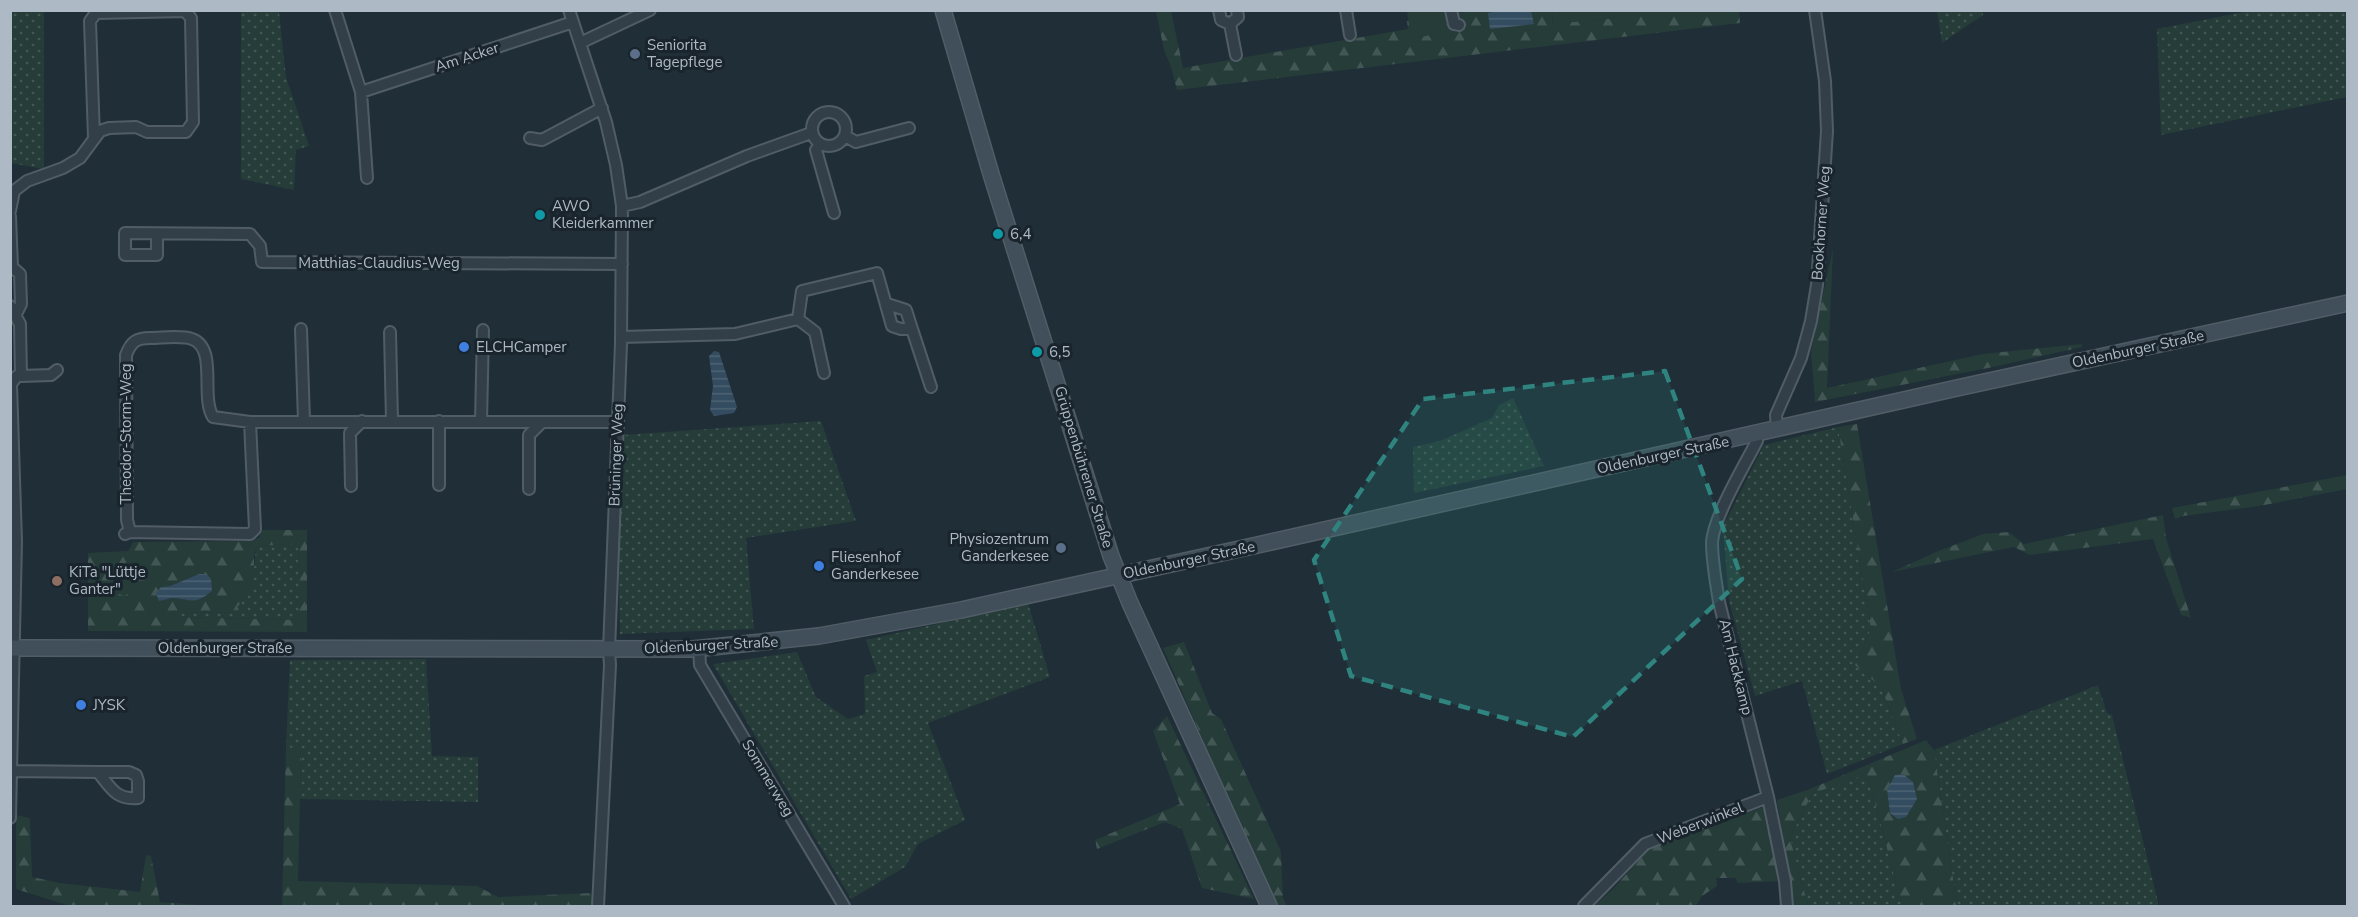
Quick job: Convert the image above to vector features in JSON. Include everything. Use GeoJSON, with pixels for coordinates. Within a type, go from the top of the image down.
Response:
{"type":"FeatureCollection","features":[{"type":"Feature","properties":{"kind":"street"},"geometry":{"type":"LineString","coordinates":[[335,10],[361,92],[367,178]]}},
{"type":"Feature","properties":{"kind":"street"},"geometry":{"type":"LineString","coordinates":[[580,43],[650,10]]}},
{"type":"Feature","properties":{"kind":"street","name":"Grüppenbührener Straße"},"geometry":{"type":"LineString","coordinates":[[943,10],[994,185],[1119,576],[1269,906]]}},
{"type":"Feature","properties":{"kind":"street"},"geometry":{"type":"LineString","coordinates":[[1219,10],[1221,20],[1230,24]]}},
{"type":"Feature","properties":{"kind":"street"},"geometry":{"type":"LineString","coordinates":[[1230,24],[1238,16],[1237,10]]}},
{"type":"Feature","properties":{"kind":"street"},"geometry":{"type":"LineString","coordinates":[[1346,10],[1350,35]]}},
{"type":"Feature","properties":{"kind":"street"},"geometry":{"type":"LineString","coordinates":[[1451,10],[1454,24],[1459,25]]}},
{"type":"Feature","properties":{"kind":"street","name":"Bookhorner Weg"},"geometry":{"type":"LineString","coordinates":[[1778,430],[1776,414],[1801,358],[1811,321],[1817,285],[1827,131],[1825,81],[1815,10]]}},
{"type":"Feature","properties":{"kind":"street"},"geometry":{"type":"LineString","coordinates":[[10,211],[14,191],[27,181],[63,168],[80,158],[100,131],[109,128],[136,127],[147,132],[186,132],[193,122],[191,18],[185,11],[96,13],[90,21],[94,138]]}},
{"type":"Feature","properties":{"kind":"street","name":"Am Acker"},"geometry":{"type":"LineString","coordinates":[[361,92],[571,16]]}},
{"type":"Feature","properties":{"kind":"street","name":"Brüninger Weg"},"geometry":{"type":"LineString","coordinates":[[571,16],[602,108],[616,165],[622,206],[621,337],[610,664],[598,906]]}},
{"type":"Feature","properties":{"kind":"street"},"geometry":{"type":"LineString","coordinates":[[1230,24],[1236,55]]}},
{"type":"Feature","properties":{"kind":"street"},"geometry":{"type":"LineString","coordinates":[[530,138],[542,140],[602,108]]}},
{"type":"Feature","properties":{"kind":"street"},"geometry":{"type":"LineString","coordinates":[[824,112],[836,113],[846,125],[844,136],[833,146],[820,144],[812,133],[812,122],[815,117],[824,112]]}},
{"type":"Feature","properties":{"kind":"street"},"geometry":{"type":"LineString","coordinates":[[844,136],[856,142],[909,128]]}},
{"type":"Feature","properties":{"kind":"street"},"geometry":{"type":"LineString","coordinates":[[622,206],[640,202],[747,156],[812,133]]}},
{"type":"Feature","properties":{"kind":"street"},"geometry":{"type":"LineString","coordinates":[[820,144],[816,150],[834,213]]}},
{"type":"Feature","properties":{"kind":"street"},"geometry":{"type":"LineString","coordinates":[[10,216],[11,268],[20,274],[21,304],[12,311],[20,324],[21,376]]}},
{"type":"Feature","properties":{"kind":"street","name":"Matthias-Claudius-Weg"},"geometry":{"type":"LineString","coordinates":[[157,234],[250,234],[260,246],[262,262],[622,264]]}},
{"type":"Feature","properties":{"kind":"street"},"geometry":{"type":"LineString","coordinates":[[798,319],[802,291],[877,273],[892,326],[901,330],[912,329]]}},
{"type":"Feature","properties":{"kind":"street","name":"Oldenburger Straße"},"geometry":{"type":"LineString","coordinates":[[12,648],[609,650],[699,648],[819,636],[951,612],[1119,576],[1957,388],[2348,303]]}},
{"type":"Feature","properties":{"kind":"street"},"geometry":{"type":"LineString","coordinates":[[887,304],[906,310],[932,387]]}},
{"type":"Feature","properties":{"kind":"street"},"geometry":{"type":"LineString","coordinates":[[621,337],[735,334],[798,319]]}},
{"type":"Feature","properties":{"kind":"street"},"geometry":{"type":"LineString","coordinates":[[798,319],[815,332],[824,373]]}},
{"type":"Feature","properties":{"kind":"street"},"geometry":{"type":"LineString","coordinates":[[301,329],[304,421]]}},
{"type":"Feature","properties":{"kind":"street"},"geometry":{"type":"LineString","coordinates":[[481,422],[483,330]]}},
{"type":"Feature","properties":{"kind":"street"},"geometry":{"type":"LineString","coordinates":[[390,332],[392,421]]}},
{"type":"Feature","properties":{"kind":"street","name":"Theodor-Storm-Weg"},"geometry":{"type":"LineString","coordinates":[[250,422],[255,529],[250,534],[128,533],[126,520],[126,355],[130,345],[140,338],[191,338],[203,345],[206,355],[207,408],[213,417],[250,422],[618,422]]}},
{"type":"Feature","properties":{"kind":"street"},"geometry":{"type":"LineString","coordinates":[[10,818],[16,522],[11,384],[17,376],[51,375],[57,370]]}},
{"type":"Feature","properties":{"kind":"street"},"geometry":{"type":"LineString","coordinates":[[339,421],[350,433],[351,486]]}},
{"type":"Feature","properties":{"kind":"street"},"geometry":{"type":"LineString","coordinates":[[350,433],[362,421]]}},
{"type":"Feature","properties":{"kind":"street"},"geometry":{"type":"LineString","coordinates":[[439,421],[439,485]]}},
{"type":"Feature","properties":{"kind":"street"},"geometry":{"type":"LineString","coordinates":[[529,435],[542,422]]}},
{"type":"Feature","properties":{"kind":"street"},"geometry":{"type":"LineString","coordinates":[[518,423],[529,435],[529,489]]}},
{"type":"Feature","properties":{"kind":"street","name":"Am Hackkamp"},"geometry":{"type":"LineString","coordinates":[[1756,434],[1757,441],[1716,524],[1712,540],[1719,602],[1768,797],[1785,881],[1786,906]]}},
{"type":"Feature","properties":{"kind":"street","name":"Sommerweg"},"geometry":{"type":"LineString","coordinates":[[699,648],[700,665],[844,906]]}},
{"type":"Feature","properties":{"kind":"street"},"geometry":{"type":"LineString","coordinates":[[12,771],[98,772]]}},
{"type":"Feature","properties":{"kind":"street","name":"Weberwinkel"},"geometry":{"type":"LineString","coordinates":[[1584,906],[1645,844],[1768,797]]}},
{"type":"Feature","properties":{"kind":"highlighted area"},"geometry":{"type":"Polygon","coordinates":[[[1665,371],[1742,579],[1573,737],[1351,676],[1314,560],[1423,399],[1665,371]]]}},
{"type":"Feature","properties":{"kind":"green space"},"geometry":{"type":"Polygon","coordinates":[[[1450,10],[1445,32],[1411,39],[1407,11],[1450,10]]]}},
{"type":"Feature","properties":{"kind":"green space"},"geometry":{"type":"Polygon","coordinates":[[[1739,10],[1740,23],[1177,90],[1164,50],[1156,11],[1171,11],[1183,68],[1408,29],[1407,21],[1471,11],[1552,11],[1553,23],[1615,18],[1614,11],[1739,10]]]}},
{"type":"Feature","properties":{"kind":"green space"},"geometry":{"type":"Polygon","coordinates":[[[10,11],[44,11],[44,169],[11,163],[10,11]]]}},
{"type":"Feature","properties":{"kind":"green space"},"geometry":{"type":"Polygon","coordinates":[[[241,11],[279,11],[286,77],[309,146],[296,150],[294,190],[241,179],[241,11]]]}},
{"type":"Feature","properties":{"kind":"green space"},"geometry":{"type":"Polygon","coordinates":[[[1552,11],[1614,11],[1615,18],[1553,24],[1552,11]]]}},
{"type":"Feature","properties":{"kind":"green space"},"geometry":{"type":"Polygon","coordinates":[[[1937,11],[1983,11],[1983,15],[1942,43],[1937,11]]]}},
{"type":"Feature","properties":{"kind":"green space"},"geometry":{"type":"Polygon","coordinates":[[[2249,11],[2347,11],[2347,97],[2161,135],[2157,29],[2249,11]]]}},
{"type":"Feature","properties":{"kind":"green space"},"geometry":{"type":"Polygon","coordinates":[[[1833,248],[1827,388],[1983,354],[2082,344],[2082,347],[1815,402],[1811,351],[1833,248]]]}},
{"type":"Feature","properties":{"kind":"green space"},"geometry":{"type":"Polygon","coordinates":[[[1513,398],[1544,466],[1414,493],[1413,447],[1440,441],[1492,418],[1499,405],[1513,398]]]}},
{"type":"Feature","properties":{"kind":"green space"},"geometry":{"type":"Polygon","coordinates":[[[821,421],[856,521],[746,538],[754,629],[620,634],[618,532],[623,435],[821,421]]]}},
{"type":"Feature","properties":{"kind":"green space"},"geometry":{"type":"Polygon","coordinates":[[[1857,424],[1901,689],[1917,739],[1903,744],[1881,687],[1855,665],[1871,629],[1838,427],[1857,424]]]}},
{"type":"Feature","properties":{"kind":"green space"},"geometry":{"type":"Polygon","coordinates":[[[1838,427],[1871,629],[1855,665],[1881,687],[1903,744],[1827,774],[1802,681],[1755,696],[1729,601],[1723,527],[1764,445],[1838,427]]]}},
{"type":"Feature","properties":{"kind":"green space"},"geometry":{"type":"Polygon","coordinates":[[[2347,475],[2347,489],[2259,506],[2175,519],[2172,508],[2347,475]]]}},
{"type":"Feature","properties":{"kind":"green space"},"geometry":{"type":"Polygon","coordinates":[[[2163,515],[2166,538],[2191,618],[2181,615],[2153,539],[2030,555],[2014,547],[1892,572],[1983,534],[2009,532],[2024,544],[2163,515]]]}},
{"type":"Feature","properties":{"kind":"green space"},"geometry":{"type":"Polygon","coordinates":[[[262,530],[307,530],[307,632],[88,631],[88,553],[128,551],[133,542],[251,541],[259,538],[262,530]],[[298,543],[260,546],[256,549],[254,585],[233,613],[179,612],[174,615],[175,617],[299,620],[298,543]],[[199,574],[170,586],[161,587],[159,601],[174,598],[194,600],[207,595],[212,591],[199,574]]]}},
{"type":"Feature","properties":{"kind":"green space"},"geometry":{"type":"Polygon","coordinates":[[[298,543],[300,620],[175,617],[174,615],[179,612],[233,613],[254,569],[256,549],[260,546],[298,543]]]}},
{"type":"Feature","properties":{"kind":"green space"},"geometry":{"type":"Polygon","coordinates":[[[132,561],[138,569],[133,587],[125,596],[113,592],[110,580],[113,571],[120,565],[132,561]]]}},
{"type":"Feature","properties":{"kind":"green space"},"geometry":{"type":"Polygon","coordinates":[[[1028,603],[1050,677],[928,723],[965,820],[918,844],[905,867],[851,899],[713,664],[797,652],[816,697],[848,719],[865,714],[864,676],[877,672],[866,640],[1028,603]]]}},
{"type":"Feature","properties":{"kind":"green space"},"geometry":{"type":"Polygon","coordinates":[[[1184,642],[1212,713],[1221,719],[1281,852],[1283,898],[1287,906],[1275,906],[1163,648],[1184,642]]]}},
{"type":"Feature","properties":{"kind":"green space"},"geometry":{"type":"Polygon","coordinates":[[[426,659],[432,756],[478,757],[478,802],[300,799],[301,754],[286,745],[290,660],[426,659]]]}},
{"type":"Feature","properties":{"kind":"green space"},"geometry":{"type":"Polygon","coordinates":[[[2098,685],[2107,713],[2112,715],[2159,906],[1957,906],[1934,750],[2098,685]]]}},
{"type":"Feature","properties":{"kind":"green space"},"geometry":{"type":"Polygon","coordinates":[[[1167,716],[1254,899],[1202,888],[1182,829],[1165,822],[1097,849],[1095,840],[1180,804],[1153,731],[1167,716]]]}},
{"type":"Feature","properties":{"kind":"green space"},"geometry":{"type":"Polygon","coordinates":[[[1926,740],[1934,750],[1957,906],[1902,906],[1869,779],[1858,777],[1812,794],[1790,838],[1808,906],[1791,906],[1790,881],[1777,800],[1810,789],[1926,740]],[[1907,776],[1887,790],[1890,813],[1907,776]]]}},
{"type":"Feature","properties":{"kind":"green space"},"geometry":{"type":"Polygon","coordinates":[[[286,745],[301,754],[298,881],[477,886],[498,897],[593,893],[592,906],[282,906],[286,745]]]}},
{"type":"Feature","properties":{"kind":"green space"},"geometry":{"type":"Polygon","coordinates":[[[1858,777],[1869,779],[1902,906],[1808,906],[1790,838],[1812,794],[1858,777]]]}},
{"type":"Feature","properties":{"kind":"green space"},"geometry":{"type":"Polygon","coordinates":[[[1763,807],[1780,881],[1737,883],[1736,878],[1716,878],[1717,886],[1702,896],[1696,906],[1632,906],[1614,888],[1649,849],[1763,807]]]}},
{"type":"Feature","properties":{"kind":"green space"},"geometry":{"type":"Polygon","coordinates":[[[16,815],[30,818],[32,877],[60,883],[140,892],[146,855],[151,856],[160,902],[214,906],[70,906],[16,889],[16,815]]]}},
{"type":"Feature","properties":{"kind":"green space"},"geometry":{"type":"Polygon","coordinates":[[[1614,888],[1632,906],[1594,906],[1614,888]]]}},
{"type":"Feature","properties":{"kind":"water"},"geometry":{"type":"Polygon","coordinates":[[[1504,10],[1531,11],[1534,24],[1490,29],[1488,13],[1504,10]]]}},
{"type":"Feature","properties":{"kind":"water"},"geometry":{"type":"Polygon","coordinates":[[[714,351],[719,352],[737,407],[734,413],[714,416],[710,410],[713,386],[709,356],[714,351]]]}},
{"type":"Feature","properties":{"kind":"water"},"geometry":{"type":"Polygon","coordinates":[[[199,574],[206,574],[211,579],[212,591],[193,600],[174,598],[159,601],[156,593],[161,587],[170,586],[199,574]]]}},
{"type":"Feature","properties":{"kind":"water"},"geometry":{"type":"Polygon","coordinates":[[[1903,774],[1913,782],[1917,799],[1906,817],[1898,819],[1890,813],[1887,790],[1895,775],[1903,774]]]}},
{"type":"Feature","properties":{"kind":"place","name":"Seniorita Tagepflege"},"geometry":{"type":"Point","coordinates":[635,54]}},
{"type":"Feature","properties":{"kind":"place","name":"AWO Kleiderkammer"},"geometry":{"type":"Point","coordinates":[540,215]}},
{"type":"Feature","properties":{"kind":"place","name":"6,4"},"geometry":{"type":"Point","coordinates":[998,234]}},
{"type":"Feature","properties":{"kind":"place","name":"ELCHCamper"},"geometry":{"type":"Point","coordinates":[464,347]}},
{"type":"Feature","properties":{"kind":"place","name":"6,5"},"geometry":{"type":"Point","coordinates":[1037,352]}},
{"type":"Feature","properties":{"kind":"place","name":"Physiozentrum Ganderkesee"},"geometry":{"type":"Point","coordinates":[1061,548]}},
{"type":"Feature","properties":{"kind":"place","name":"Fliesenhof Ganderkesee"},"geometry":{"type":"Point","coordinates":[819,566]}},
{"type":"Feature","properties":{"kind":"place","name":"KiTa \"Lüttje Ganter\""},"geometry":{"type":"Point","coordinates":[57,581]}},
{"type":"Feature","properties":{"kind":"place","name":"JYSK"},"geometry":{"type":"Point","coordinates":[81,705]}}]}
